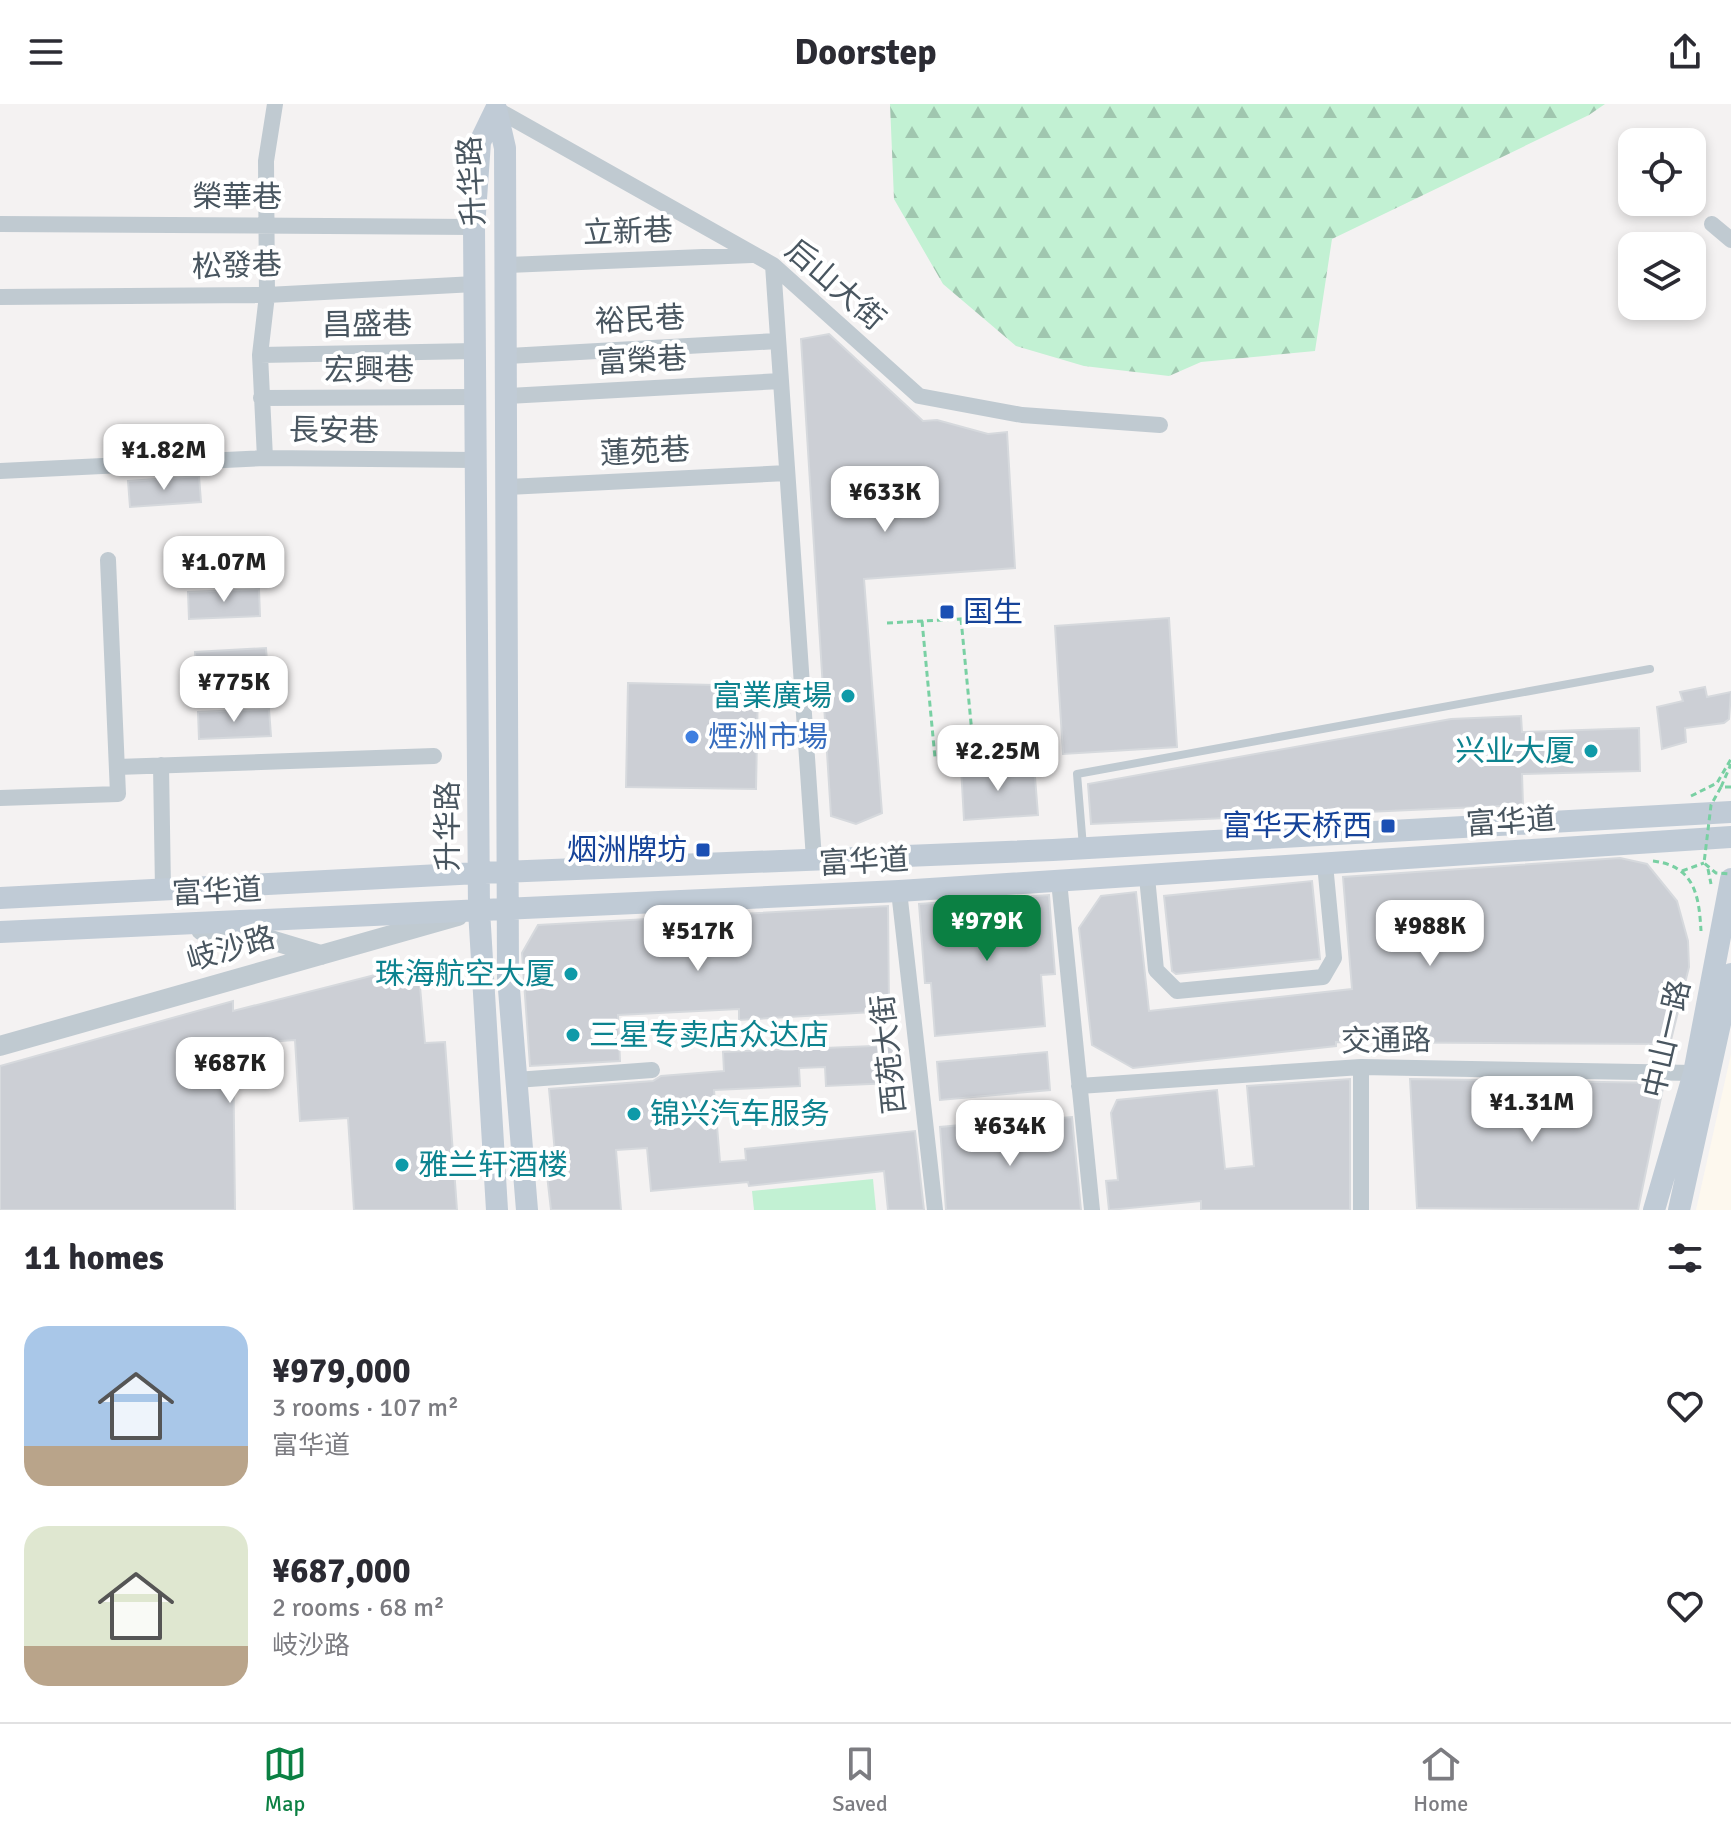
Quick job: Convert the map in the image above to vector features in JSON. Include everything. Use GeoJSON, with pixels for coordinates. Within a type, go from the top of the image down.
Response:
{"type":"FeatureCollection","features":[{"type":"Feature","properties":{"kind":"main road","name":"升华路"},"geometry":{"type":"LineString","coordinates":[[492,106],[480,142],[474,227],[478,873],[497,1210]]}},
{"type":"Feature","properties":{"kind":"main road","name":"升华路"},"geometry":{"type":"LineString","coordinates":[[492,106],[505,148],[508,977],[527,1210]]}},
{"type":"Feature","properties":{"kind":"main road","name":"富华道"},"geometry":{"type":"LineString","coordinates":[[0,898],[508,871],[1083,848],[1731,812]]}},
{"type":"Feature","properties":{"kind":"main road","name":"富华道"},"geometry":{"type":"LineString","coordinates":[[0,932],[899,891],[1731,837]]}},
{"type":"Feature","properties":{"kind":"main road","name":"中山一路"},"geometry":{"type":"LineString","coordinates":[[1654,1210],[1694,1073],[1731,876]]}},
{"type":"Feature","properties":{"kind":"main road"},"geometry":{"type":"LineString","coordinates":[[264,884],[265,920]]}},
{"type":"Feature","properties":{"kind":"main road","name":"中山一路"},"geometry":{"type":"LineString","coordinates":[[1679,1210],[1731,974]]}},
{"type":"Feature","properties":{"kind":"street"},"geometry":{"type":"LineString","coordinates":[[265,458],[260,355],[267,295],[266,161],[275,104]]}},
{"type":"Feature","properties":{"kind":"street","name":"后山大街"},"geometry":{"type":"LineString","coordinates":[[492,106],[773,265],[919,396],[1022,415],[1160,425]]}},
{"type":"Feature","properties":{"kind":"street","name":"榮華巷"},"geometry":{"type":"LineString","coordinates":[[0,224],[474,227]]}},
{"type":"Feature","properties":{"kind":"street"},"geometry":{"type":"LineString","coordinates":[[1712,224],[1731,240]]}},
{"type":"Feature","properties":{"kind":"street","name":"立新巷"},"geometry":{"type":"LineString","coordinates":[[506,265],[754,254]]}},
{"type":"Feature","properties":{"kind":"street"},"geometry":{"type":"LineString","coordinates":[[773,265],[814,859]]}},
{"type":"Feature","properties":{"kind":"street","name":"松發巷"},"geometry":{"type":"LineString","coordinates":[[0,297],[267,295],[475,284]]}},
{"type":"Feature","properties":{"kind":"street","name":"裕民巷"},"geometry":{"type":"LineString","coordinates":[[506,356],[778,341]]}},
{"type":"Feature","properties":{"kind":"street","name":"昌盛巷"},"geometry":{"type":"LineString","coordinates":[[260,355],[475,351]]}},
{"type":"Feature","properties":{"kind":"street","name":"富榮巷"},"geometry":{"type":"LineString","coordinates":[[506,396],[781,381]]}},
{"type":"Feature","properties":{"kind":"street","name":"宏興巷"},"geometry":{"type":"LineString","coordinates":[[261,398],[477,397]]}},
{"type":"Feature","properties":{"kind":"street","name":"長安巷"},"geometry":{"type":"LineString","coordinates":[[0,471],[265,458],[476,460]]}},
{"type":"Feature","properties":{"kind":"street","name":"蓮苑巷"},"geometry":{"type":"LineString","coordinates":[[506,487],[787,473]]}},
{"type":"Feature","properties":{"kind":"street"},"geometry":{"type":"LineString","coordinates":[[0,798],[118,794],[108,560]]}},
{"type":"Feature","properties":{"kind":"street"},"geometry":{"type":"LineString","coordinates":[[117,767],[434,756]]}},
{"type":"Feature","properties":{"kind":"street"},"geometry":{"type":"LineString","coordinates":[[161,765],[163,890]]}},
{"type":"Feature","properties":{"kind":"street"},"geometry":{"type":"LineString","coordinates":[[1147,877],[1156,970],[1177,991],[1323,977],[1334,958],[1325,864]]}},
{"type":"Feature","properties":{"kind":"street"},"geometry":{"type":"LineString","coordinates":[[1059,881],[1092,1210]]}},
{"type":"Feature","properties":{"kind":"street","name":"西苑大街"},"geometry":{"type":"LineString","coordinates":[[899,891],[935,1210]]}},
{"type":"Feature","properties":{"kind":"street","name":"岐沙路"},"geometry":{"type":"LineString","coordinates":[[0,1046],[479,910]]}},
{"type":"Feature","properties":{"kind":"street"},"geometry":{"type":"LineString","coordinates":[[157,925],[261,937],[321,955]]}},
{"type":"Feature","properties":{"kind":"street"},"geometry":{"type":"LineString","coordinates":[[1361,1067],[1361,1210]]}},
{"type":"Feature","properties":{"kind":"street","name":"交通路"},"geometry":{"type":"LineString","coordinates":[[1079,1086],[1361,1067],[1694,1073]]}},
{"type":"Feature","properties":{"kind":"street"},"geometry":{"type":"LineString","coordinates":[[516,1080],[652,1070]]}},
{"type":"Feature","properties":{"kind":"lane"},"geometry":{"type":"LineString","coordinates":[[1083,848],[1077,774],[1650,669]]}},
{"type":"Feature","properties":{"kind":"path"},"geometry":{"type":"LineString","coordinates":[[887,623],[996,617]]}},
{"type":"Feature","properties":{"kind":"path"},"geometry":{"type":"LineString","coordinates":[[961,619],[974,754]]}},
{"type":"Feature","properties":{"kind":"path"},"geometry":{"type":"LineString","coordinates":[[922,621],[935,758]]}},
{"type":"Feature","properties":{"kind":"path"},"geometry":{"type":"LineString","coordinates":[[1704,863],[1711,805],[1731,762]]}},
{"type":"Feature","properties":{"kind":"path"},"geometry":{"type":"LineString","coordinates":[[1685,799],[1717,783],[1731,762]]}},
{"type":"Feature","properties":{"kind":"path"},"geometry":{"type":"LineString","coordinates":[[1721,787],[1731,787]]}},
{"type":"Feature","properties":{"kind":"path"},"geometry":{"type":"LineString","coordinates":[[1650,861],[1682,871],[1699,894],[1701,935]]}},
{"type":"Feature","properties":{"kind":"path"},"geometry":{"type":"LineString","coordinates":[[1682,871],[1704,863]]}},
{"type":"Feature","properties":{"kind":"path"},"geometry":{"type":"LineString","coordinates":[[1704,863],[1716,873],[1731,876]]}},
{"type":"Feature","properties":{"kind":"shaded area"},"geometry":{"type":"Polygon","coordinates":[[[1731,1054],[1731,1210],[1696,1210],[1731,1054]]]}},
{"type":"Feature","properties":{"kind":"green space"},"geometry":{"type":"Polygon","coordinates":[[[890,104],[1605,104],[1589,115],[1332,239],[1315,351],[1201,362],[1169,376],[1084,366],[1016,346],[943,284],[894,199],[890,104]]]}},
{"type":"Feature","properties":{"kind":"green space"},"geometry":{"type":"Polygon","coordinates":[[[873,1179],[876,1210],[754,1210],[752,1191],[873,1179]]]}},
{"type":"Feature","properties":{"kind":"building","name":"富業廣場"},"geometry":{"type":"Polygon","coordinates":[[[829,334],[923,421],[937,420],[988,434],[1007,432],[1015,568],[864,579],[882,813],[856,824],[831,816],[801,339],[829,334]]]}},
{"type":"Feature","properties":{"kind":"building"},"geometry":{"type":"Polygon","coordinates":[[[199,476],[201,502],[130,507],[128,481],[199,476]]]}},
{"type":"Feature","properties":{"kind":"building"},"geometry":{"type":"Polygon","coordinates":[[[259,589],[260,616],[189,619],[188,592],[259,589]]]}},
{"type":"Feature","properties":{"kind":"building"},"geometry":{"type":"Polygon","coordinates":[[[1169,618],[1177,747],[1063,754],[1055,626],[1169,618]]]}},
{"type":"Feature","properties":{"kind":"building"},"geometry":{"type":"Polygon","coordinates":[[[266,648],[268,675],[197,678],[195,652],[266,648]]]}},
{"type":"Feature","properties":{"kind":"building","name":"煙洲市場"},"geometry":{"type":"Polygon","coordinates":[[[628,683],[758,686],[756,789],[626,787],[628,683]]]}},
{"type":"Feature","properties":{"kind":"building"},"geometry":{"type":"Polygon","coordinates":[[[1705,687],[1707,697],[1731,692],[1729,719],[1724,723],[1685,728],[1686,742],[1662,749],[1657,707],[1683,701],[1680,692],[1705,687]]]}},
{"type":"Feature","properties":{"kind":"building"},"geometry":{"type":"Polygon","coordinates":[[[269,709],[271,736],[199,739],[198,712],[269,709]]]}},
{"type":"Feature","properties":{"kind":"building"},"geometry":{"type":"Polygon","coordinates":[[[1521,716],[1522,732],[1639,728],[1640,771],[1522,774],[1523,805],[1091,824],[1088,784],[1451,719],[1521,716]]]}},
{"type":"Feature","properties":{"kind":"building"},"geometry":{"type":"Polygon","coordinates":[[[961,767],[1025,768],[1035,777],[1038,815],[964,820],[961,767]]]}},
{"type":"Feature","properties":{"kind":"building"},"geometry":{"type":"Polygon","coordinates":[[[1620,858],[1647,864],[1677,901],[1688,941],[1689,967],[1670,1044],[1336,1042],[1336,1046],[1133,1068],[1092,1045],[1079,928],[1101,896],[1136,892],[1149,1011],[1352,989],[1343,877],[1620,858]]]}},
{"type":"Feature","properties":{"kind":"building"},"geometry":{"type":"Polygon","coordinates":[[[1312,881],[1320,959],[1176,974],[1172,971],[1164,896],[1312,881]]]}},
{"type":"Feature","properties":{"kind":"building"},"geometry":{"type":"Polygon","coordinates":[[[1049,895],[1055,974],[1041,975],[1045,1026],[935,1036],[931,983],[925,983],[919,904],[1049,895]]]}},
{"type":"Feature","properties":{"kind":"building"},"geometry":{"type":"Polygon","coordinates":[[[888,906],[889,1011],[739,1020],[739,1009],[618,1015],[620,1061],[530,1066],[522,953],[538,925],[888,906]]]}},
{"type":"Feature","properties":{"kind":"building"},"geometry":{"type":"Polygon","coordinates":[[[418,964],[425,1043],[445,1042],[457,1210],[354,1210],[348,1118],[300,1121],[295,1040],[233,1044],[235,1210],[0,1210],[0,1066],[233,1001],[233,1011],[418,964]]]}},
{"type":"Feature","properties":{"kind":"building"},"geometry":{"type":"Polygon","coordinates":[[[898,1045],[899,1064],[892,1064],[892,1083],[826,1086],[825,1067],[799,1068],[800,1086],[714,1090],[720,1162],[746,1160],[745,1149],[915,1131],[924,1210],[888,1210],[884,1171],[749,1186],[748,1182],[651,1191],[647,1148],[616,1150],[621,1210],[551,1210],[547,1175],[557,1174],[549,1089],[653,1081],[661,1076],[724,1071],[723,1052],[898,1045]]]}},
{"type":"Feature","properties":{"kind":"building"},"geometry":{"type":"Polygon","coordinates":[[[1047,1052],[1050,1090],[940,1100],[937,1062],[1047,1052]]]}},
{"type":"Feature","properties":{"kind":"building"},"geometry":{"type":"Polygon","coordinates":[[[1350,1079],[1350,1210],[1201,1210],[1201,1201],[1109,1210],[1106,1181],[1118,1180],[1111,1113],[1117,1100],[1217,1090],[1225,1169],[1254,1166],[1247,1086],[1350,1079]]]}},
{"type":"Feature","properties":{"kind":"building"},"geometry":{"type":"Polygon","coordinates":[[[1410,1079],[1664,1083],[1638,1210],[1417,1208],[1410,1079]]]}},
{"type":"Feature","properties":{"kind":"building"},"geometry":{"type":"Polygon","coordinates":[[[1072,1117],[1081,1210],[946,1210],[940,1127],[1016,1120],[1018,1136],[1050,1134],[1048,1119],[1072,1117]]]}},
{"type":"Feature","properties":{"kind":"place","name":"国生"},"geometry":{"type":"Point","coordinates":[947,612]}},
{"type":"Feature","properties":{"kind":"place","name":"富業廣場"},"geometry":{"type":"Point","coordinates":[848,696]}},
{"type":"Feature","properties":{"kind":"place","name":"煙洲市場"},"geometry":{"type":"Point","coordinates":[692,737]}},
{"type":"Feature","properties":{"kind":"place","name":"兴业大厦"},"geometry":{"type":"Point","coordinates":[1591,751]}},
{"type":"Feature","properties":{"kind":"place","name":"富华天桥西"},"geometry":{"type":"Point","coordinates":[1388,826]}},
{"type":"Feature","properties":{"kind":"place","name":"烟洲牌坊"},"geometry":{"type":"Point","coordinates":[703,850]}},
{"type":"Feature","properties":{"kind":"place","name":"珠海航空大厦"},"geometry":{"type":"Point","coordinates":[571,974]}},
{"type":"Feature","properties":{"kind":"place","name":"三星专卖店众达店"},"geometry":{"type":"Point","coordinates":[573,1035]}},
{"type":"Feature","properties":{"kind":"place","name":"锦兴汽车服务"},"geometry":{"type":"Point","coordinates":[634,1114]}},
{"type":"Feature","properties":{"kind":"place","name":"雅兰轩酒楼"},"geometry":{"type":"Point","coordinates":[402,1165]}}]}
